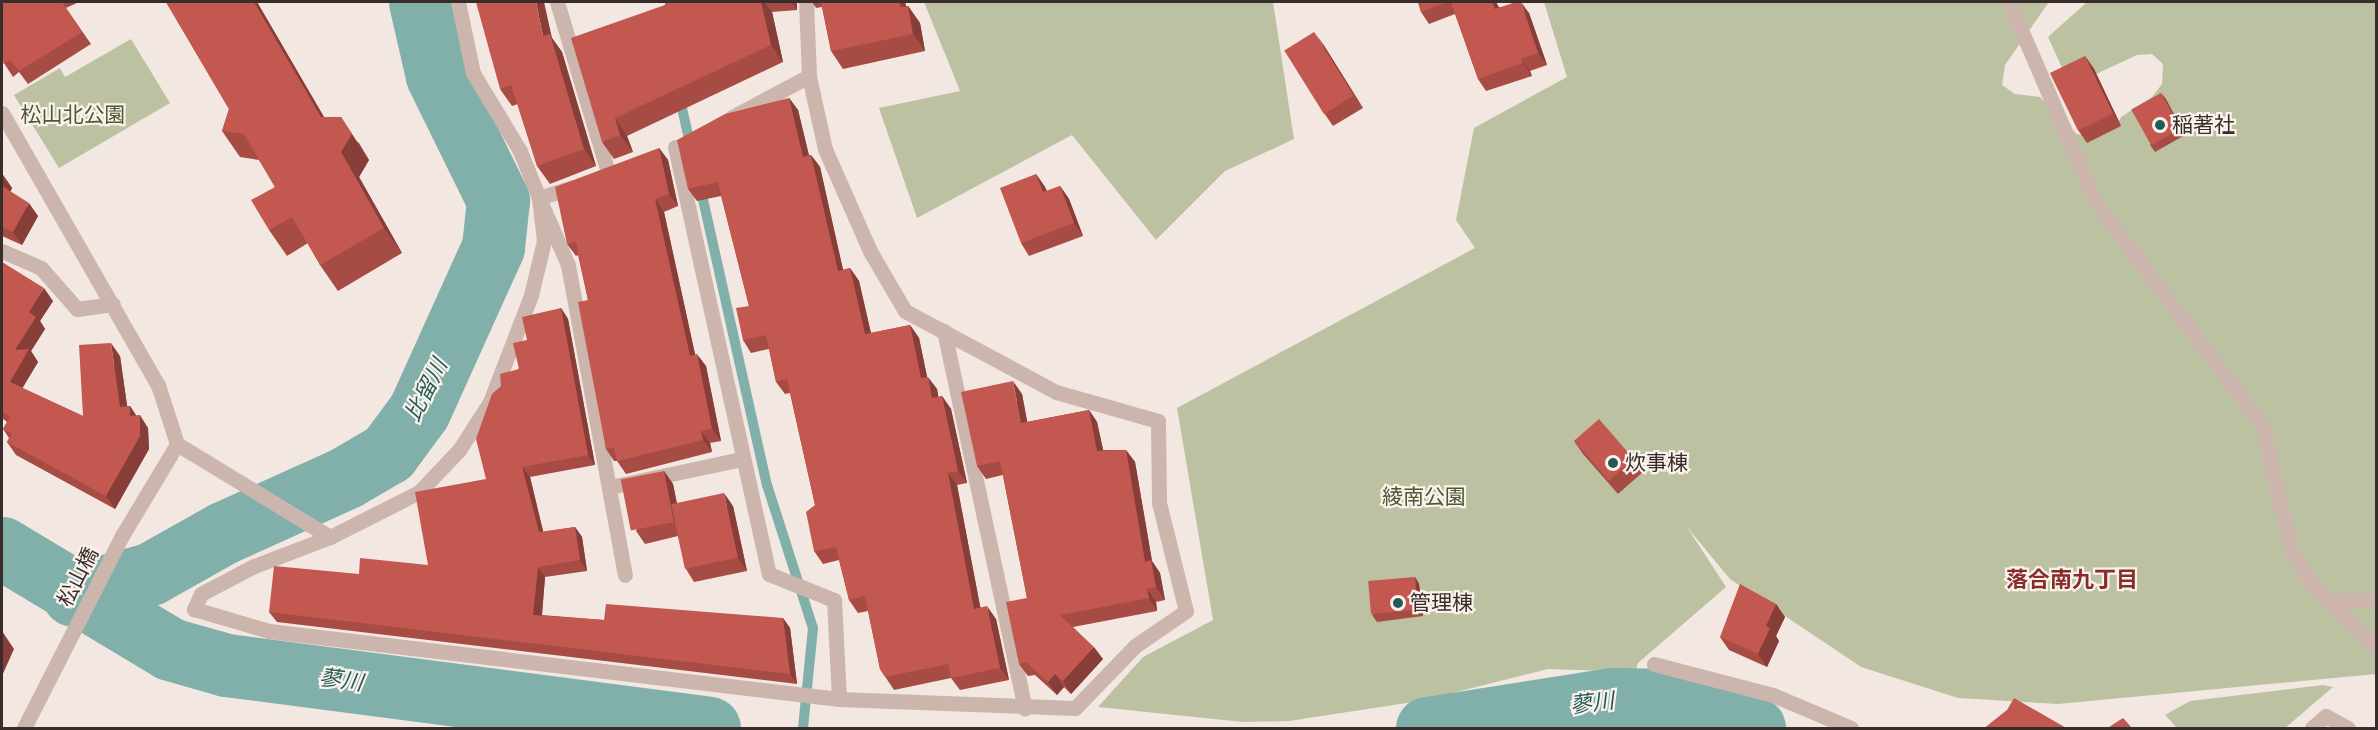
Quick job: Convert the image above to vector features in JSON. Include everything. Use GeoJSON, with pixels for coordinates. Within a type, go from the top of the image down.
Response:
{"type":"FeatureCollection","features":[{"type":"Feature","properties":{"kind":"street"},"geometry":{"type":"LineString","coordinates":[[458,2],[473,72],[520,151],[568,264],[625,575]]}},
{"type":"Feature","properties":{"kind":"street"},"geometry":{"type":"LineString","coordinates":[[539,198],[615,173],[557,2]]}},
{"type":"Feature","properties":{"kind":"street"},"geometry":{"type":"LineString","coordinates":[[539,198],[544,241],[531,295],[490,402],[459,450],[418,492],[254,566],[201,594],[194,609],[269,631],[801,698],[1074,708],[1135,646],[1186,611],[1159,502],[1158,421],[1056,392],[905,311],[870,251],[825,149],[809,76],[806,2]]}},
{"type":"Feature","properties":{"kind":"street"},"geometry":{"type":"LineString","coordinates":[[2009,2],[2096,203],[2262,425],[2292,552],[2330,601],[2376,647]]}},
{"type":"Feature","properties":{"kind":"street"},"geometry":{"type":"LineString","coordinates":[[716,125],[809,76]]}},
{"type":"Feature","properties":{"kind":"street"},"geometry":{"type":"LineString","coordinates":[[2,112],[158,385],[177,444],[326,533]]}},
{"type":"Feature","properties":{"kind":"street"},"geometry":{"type":"LineString","coordinates":[[696,136],[669,150],[770,574],[790,580],[834,600],[838,699]]}},
{"type":"Feature","properties":{"kind":"street"},"geometry":{"type":"LineString","coordinates":[[2,251],[41,268],[77,309],[113,304]]}},
{"type":"Feature","properties":{"kind":"street"},"geometry":{"type":"LineString","coordinates":[[944,331],[1025,708]]}},
{"type":"Feature","properties":{"kind":"street","name":"松山橋"},"geometry":{"type":"LineString","coordinates":[[24,729],[123,534],[177,444]]}},
{"type":"Feature","properties":{"kind":"street"},"geometry":{"type":"LineString","coordinates":[[610,487],[742,459]]}},
{"type":"Feature","properties":{"kind":"street"},"geometry":{"type":"LineString","coordinates":[[2330,601],[2376,600]]}},
{"type":"Feature","properties":{"kind":"street"},"geometry":{"type":"LineString","coordinates":[[1654,664],[1773,695],[1851,729]]}},
{"type":"Feature","properties":{"kind":"street"},"geometry":{"type":"LineString","coordinates":[[2312,729],[2326,716],[2348,729]]}},
{"type":"Feature","properties":{"kind":"green space"},"geometry":{"type":"Polygon","coordinates":[[[924,2],[1273,2],[1294,139],[1225,171],[1156,240],[1072,135],[917,218],[879,108],[960,91],[924,2]]]}},
{"type":"Feature","properties":{"kind":"green space","name":"綾南公園"},"geometry":{"type":"Polygon","coordinates":[[[1544,2],[2049,2],[2005,65],[2002,85],[2015,94],[2040,97],[2077,134],[2088,136],[2116,128],[2121,117],[2152,97],[2162,84],[2163,64],[2152,54],[2137,55],[2090,77],[2065,74],[2048,37],[2087,2],[2376,2],[2376,674],[2058,704],[1958,698],[1861,667],[1730,579],[1687,527],[1726,587],[1638,663],[1635,672],[1548,669],[1420,701],[1289,721],[1243,722],[1098,707],[1143,657],[1213,620],[1177,408],[1475,248],[1456,220],[1474,128],[1567,77],[1544,2]]]}},
{"type":"Feature","properties":{"kind":"green space","name":"松山北公園"},"geometry":{"type":"Polygon","coordinates":[[[131,39],[170,103],[59,168],[14,95],[60,68],[65,77],[131,39]]]}},
{"type":"Feature","properties":{"kind":"green space"},"geometry":{"type":"Polygon","coordinates":[[[2323,685],[2333,687],[2285,728],[2177,728],[2165,715],[2190,701],[2323,685]]]}},
{"type":"Feature","properties":{"kind":"green space"},"geometry":{"type":"Polygon","coordinates":[[[1623,721],[1663,725],[1673,728],[1582,728],[1623,721]]]}},
{"type":"Feature","properties":{"kind":"building"},"geometry":{"type":"Polygon","coordinates":[[[2,2],[62,2],[82,32],[19,71],[10,60],[4,64],[2,60],[2,2]]]}},
{"type":"Feature","properties":{"kind":"building"},"geometry":{"type":"Polygon","coordinates":[[[166,2],[254,2],[321,117],[341,117],[352,134],[341,152],[384,228],[320,265],[292,217],[269,230],[251,200],[275,187],[244,134],[222,131],[229,109],[166,2]]]}},
{"type":"Feature","properties":{"kind":"building"},"geometry":{"type":"Polygon","coordinates":[[[476,2],[536,2],[543,36],[550,34],[584,149],[537,166],[511,85],[500,89],[476,2]]]}},
{"type":"Feature","properties":{"kind":"building"},"geometry":{"type":"Polygon","coordinates":[[[666,2],[761,2],[771,45],[615,118],[620,135],[602,142],[571,38],[665,5],[666,2]]]}},
{"type":"Feature","properties":{"kind":"building"},"geometry":{"type":"Polygon","coordinates":[[[821,2],[899,2],[901,7],[908,6],[913,34],[831,51],[821,2]]]}},
{"type":"Feature","properties":{"kind":"building"},"geometry":{"type":"Polygon","coordinates":[[[1418,2],[1447,2],[1421,12],[1418,2]]]}},
{"type":"Feature","properties":{"kind":"building"},"geometry":{"type":"Polygon","coordinates":[[[1451,2],[1492,2],[1495,9],[1521,2],[1538,53],[1521,59],[1523,63],[1478,79],[1451,2]]]}},
{"type":"Feature","properties":{"kind":"building"},"geometry":{"type":"Polygon","coordinates":[[[1314,32],[1354,96],[1324,114],[1284,51],[1314,32]]]}},
{"type":"Feature","properties":{"kind":"building"},"geometry":{"type":"Polygon","coordinates":[[[2085,56],[2113,114],[2078,131],[2050,73],[2085,56]]]}},
{"type":"Feature","properties":{"kind":"building","name":"稲著社"},"geometry":{"type":"Polygon","coordinates":[[[2161,93],[2181,129],[2151,145],[2131,109],[2161,93]]]}},
{"type":"Feature","properties":{"kind":"building"},"geometry":{"type":"Polygon","coordinates":[[[789,98],[803,157],[811,155],[838,271],[850,268],[865,334],[910,325],[921,378],[928,377],[932,398],[942,396],[958,471],[948,473],[974,609],[987,606],[1000,668],[951,678],[948,664],[885,677],[880,669],[865,596],[849,600],[836,547],[814,551],[806,512],[815,505],[787,379],[776,382],[766,335],[743,340],[736,308],[749,306],[718,182],[688,189],[677,140],[725,114],[789,98]]]}},
{"type":"Feature","properties":{"kind":"building"},"geometry":{"type":"Polygon","coordinates":[[[659,148],[669,194],[655,199],[690,356],[697,354],[712,429],[701,431],[703,440],[617,461],[614,448],[606,449],[578,302],[588,300],[576,242],[567,244],[555,187],[659,148]]]}},
{"type":"Feature","properties":{"kind":"building"},"geometry":{"type":"Polygon","coordinates":[[[1036,174],[1043,192],[1060,186],[1074,223],[1021,243],[1000,188],[1036,174]]]}},
{"type":"Feature","properties":{"kind":"building"},"geometry":{"type":"Polygon","coordinates":[[[2,186],[29,203],[13,232],[2,227],[2,186]]]}},
{"type":"Feature","properties":{"kind":"building"},"geometry":{"type":"Polygon","coordinates":[[[2,262],[44,288],[29,312],[36,317],[15,350],[29,349],[10,382],[83,416],[79,345],[111,343],[120,407],[130,406],[130,416],[140,415],[140,436],[106,496],[7,442],[12,434],[3,429],[10,417],[2,411],[2,262]]]}},
{"type":"Feature","properties":{"kind":"building"},"geometry":{"type":"Polygon","coordinates":[[[561,308],[588,455],[522,467],[539,532],[575,527],[580,560],[538,567],[533,615],[604,620],[606,604],[783,618],[790,674],[269,612],[274,566],[359,574],[360,558],[428,565],[415,492],[486,479],[476,439],[492,394],[501,386],[500,374],[519,369],[513,343],[527,340],[522,317],[561,308]]]}},
{"type":"Feature","properties":{"kind":"building"},"geometry":{"type":"Polygon","coordinates":[[[1013,381],[1021,423],[1089,410],[1097,451],[1126,450],[1145,562],[1151,560],[1156,587],[1147,589],[1149,598],[1060,615],[1094,647],[1063,681],[1055,674],[1048,682],[1026,662],[1019,664],[1006,602],[1027,598],[1000,461],[977,466],[961,392],[1013,381]]]}},
{"type":"Feature","properties":{"kind":"building","name":"炊事棟"},"geometry":{"type":"Polygon","coordinates":[[[1599,419],[1634,459],[1609,481],[1574,441],[1599,419]]]}},
{"type":"Feature","properties":{"kind":"building"},"geometry":{"type":"Polygon","coordinates":[[[664,471],[674,522],[631,530],[621,479],[664,471]]]}},
{"type":"Feature","properties":{"kind":"building"},"geometry":{"type":"Polygon","coordinates":[[[724,493],[738,558],[685,569],[671,504],[724,493]]]}},
{"type":"Feature","properties":{"kind":"building","name":"管理棟"},"geometry":{"type":"Polygon","coordinates":[[[1415,577],[1418,610],[1371,614],[1368,581],[1415,577]]]}},
{"type":"Feature","properties":{"kind":"building"},"geometry":{"type":"Polygon","coordinates":[[[1740,584],[1776,604],[1766,626],[1770,628],[1758,654],[1720,637],[1740,584]]]}},
{"type":"Feature","properties":{"kind":"building"},"geometry":{"type":"Polygon","coordinates":[[[2014,698],[2068,729],[1983,729],[2007,710],[2014,698]]]}},
{"type":"Feature","properties":{"kind":"building"},"geometry":{"type":"Polygon","coordinates":[[[2123,718],[2133,729],[2106,729],[2123,718]]]}},
{"type":"Feature","properties":{"kind":"waterway","name":"比留川"},"geometry":{"type":"LineString","coordinates":[[73,595],[150,574],[223,533],[345,478],[388,453],[419,411],[493,247],[498,200],[437,76],[420,2]]}},
{"type":"Feature","properties":{"kind":"waterway"},"geometry":{"type":"LineString","coordinates":[[679,95],[691,148]]}},
{"type":"Feature","properties":{"kind":"waterway"},"geometry":{"type":"LineString","coordinates":[[700,186],[767,485],[813,628],[803,728]]}},
{"type":"Feature","properties":{"kind":"waterway","name":"蓼川"},"geometry":{"type":"LineString","coordinates":[[2,548],[170,649],[226,665],[709,728]]}},
{"type":"Feature","properties":{"kind":"waterway","name":"蓼川"},"geometry":{"type":"LineString","coordinates":[[1427,728],[1613,699],[1675,700],[1754,728]]}},
{"type":"Feature","properties":{"kind":"place","name":"稲著社"},"geometry":{"type":"Point","coordinates":[2160,125]}},
{"type":"Feature","properties":{"kind":"place","name":"炊事棟"},"geometry":{"type":"Point","coordinates":[1613,463]}},
{"type":"Feature","properties":{"kind":"place","name":"管理棟"},"geometry":{"type":"Point","coordinates":[1398,603]}},
{"type":"Feature","properties":{"kind":"district","name":"落合南九丁目"},"geometry":{"type":"Point","coordinates":[2072,580]}}]}
